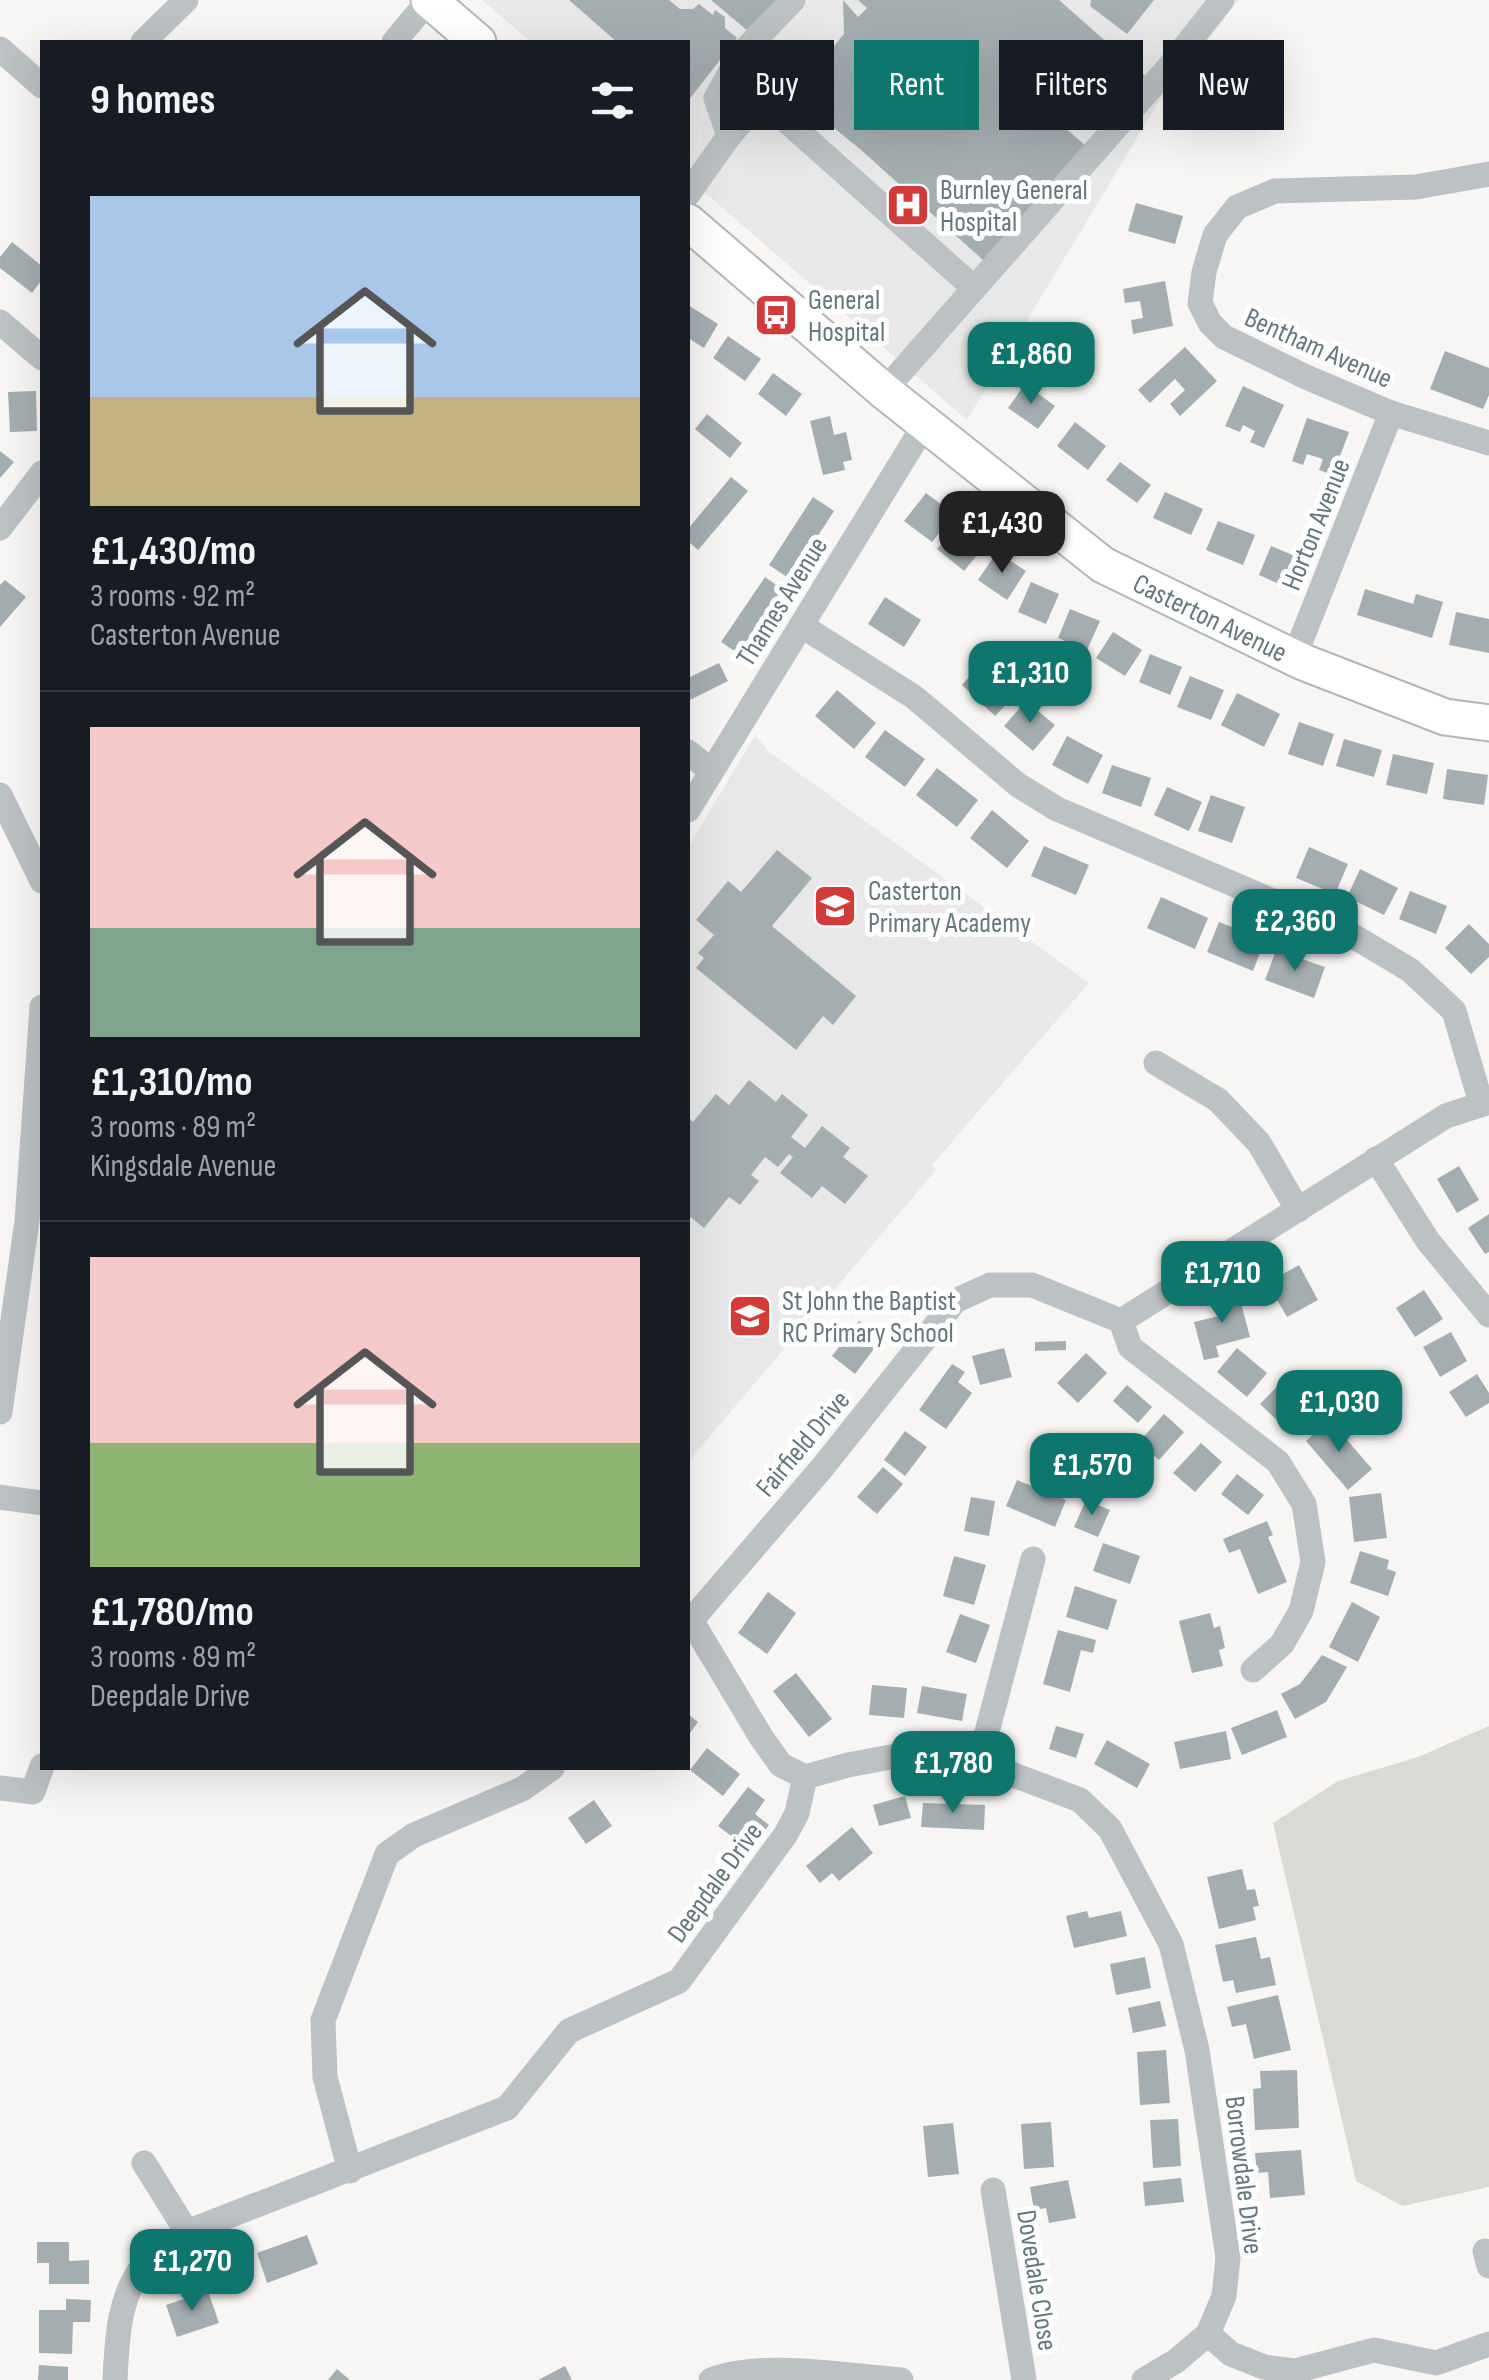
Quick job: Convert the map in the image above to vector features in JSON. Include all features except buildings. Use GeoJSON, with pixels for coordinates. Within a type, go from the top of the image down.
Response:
{"type":"FeatureCollection","features":[{"type":"Feature","properties":{"kind":"highway","name":"Casterton Avenue"},"geometry":{"type":"LineString","coordinates":[[690,224],[884,390],[1103,565],[1294,658],[1445,716],[1489,723]]}},
{"type":"Feature","properties":{"kind":"street"},"geometry":{"type":"LineString","coordinates":[[145,40],[186,0]]}},
{"type":"Feature","properties":{"kind":"street"},"geometry":{"type":"LineString","coordinates":[[729,136],[716,98],[740,55],[793,0]]}},
{"type":"Feature","properties":{"kind":"street"},"geometry":{"type":"LineString","coordinates":[[884,390],[1168,67],[1222,0]]}},
{"type":"Feature","properties":{"kind":"street"},"geometry":{"type":"LineString","coordinates":[[398,40],[451,13]]}},
{"type":"Feature","properties":{"kind":"street"},"geometry":{"type":"LineString","coordinates":[[0,49],[40,84]]}},
{"type":"Feature","properties":{"kind":"street"},"geometry":{"type":"LineString","coordinates":[[690,191],[734,130]]}},
{"type":"Feature","properties":{"kind":"street"},"geometry":{"type":"LineString","coordinates":[[797,130],[974,288]]}},
{"type":"Feature","properties":{"kind":"street","name":"Bentham Avenue"},"geometry":{"type":"LineString","coordinates":[[1489,174],[1416,187],[1275,191],[1237,207],[1215,235],[1200,304],[1210,323],[1224,337],[1391,413],[1489,443]]}},
{"type":"Feature","properties":{"kind":"street"},"geometry":{"type":"LineString","coordinates":[[2,326],[40,356]]}},
{"type":"Feature","properties":{"kind":"street","name":"Horton Avenue"},"geometry":{"type":"LineString","coordinates":[[1294,658],[1391,413]]}},
{"type":"Feature","properties":{"kind":"street","name":"Thames Avenue"},"geometry":{"type":"LineString","coordinates":[[690,806],[926,424]]}},
{"type":"Feature","properties":{"kind":"street"},"geometry":{"type":"LineString","coordinates":[[0,528],[40,476]]}},
{"type":"Feature","properties":{"kind":"street"},"geometry":{"type":"LineString","coordinates":[[802,626],[914,697],[1018,785],[1057,809],[1348,933],[1410,970],[1454,1012],[1485,1102],[1446,1116],[1376,1158],[1121,1321],[1130,1347],[1278,1462],[1304,1504],[1313,1562],[1300,1611],[1282,1644],[1254,1670]]}},
{"type":"Feature","properties":{"kind":"street"},"geometry":{"type":"LineString","coordinates":[[690,754],[710,770]]}},
{"type":"Feature","properties":{"kind":"street"},"geometry":{"type":"LineString","coordinates":[[0,795],[40,877]]}},
{"type":"Feature","properties":{"kind":"street"},"geometry":{"type":"LineString","coordinates":[[1156,1063],[1218,1100],[1232,1114],[1258,1143],[1298,1210]]}},
{"type":"Feature","properties":{"kind":"street"},"geometry":{"type":"LineString","coordinates":[[0,1412],[7,1307],[35,1222],[40,1068]]}},
{"type":"Feature","properties":{"kind":"street"},"geometry":{"type":"LineString","coordinates":[[1376,1158],[1428,1242],[1489,1316]]}},
{"type":"Feature","properties":{"kind":"street","name":"Fairfield Drive"},"geometry":{"type":"LineString","coordinates":[[690,1621],[822,1468],[954,1301],[990,1286],[1032,1285],[1121,1321]]}},
{"type":"Feature","properties":{"kind":"street"},"geometry":{"type":"LineString","coordinates":[[0,1497],[40,1503]]}},
{"type":"Feature","properties":{"kind":"street"},"geometry":{"type":"LineString","coordinates":[[690,1624],[781,1765],[805,1777],[907,1754],[979,1762],[1033,1559]]}},
{"type":"Feature","properties":{"kind":"street","name":"Borrowdale Drive"},"geometry":{"type":"LineString","coordinates":[[979,1762],[1080,1800],[1110,1828],[1171,1944],[1198,2050],[1228,2258],[1224,2296],[1208,2334]]}},
{"type":"Feature","properties":{"kind":"street"},"geometry":{"type":"LineString","coordinates":[[0,1788],[33,1792],[41,1770]]}},
{"type":"Feature","properties":{"kind":"street"},"geometry":{"type":"LineString","coordinates":[[350,2170],[324,2077],[323,2020],[387,1854],[414,1835],[522,1789],[549,1770]]}},
{"type":"Feature","properties":{"kind":"street","name":"Deepdale Drive"},"geometry":{"type":"LineString","coordinates":[[115,2380],[127,2292],[145,2263],[187,2232],[507,2108],[568,2031],[679,1982],[786,1834],[797,1814],[805,1777]]}},
{"type":"Feature","properties":{"kind":"street"},"geometry":{"type":"LineString","coordinates":[[144,2163],[187,2232]]}},
{"type":"Feature","properties":{"kind":"street","name":"Dovedale Close"},"geometry":{"type":"LineString","coordinates":[[993,2190],[1024,2380]]}},
{"type":"Feature","properties":{"kind":"street"},"geometry":{"type":"LineString","coordinates":[[1144,2380],[1176,2362],[1208,2334],[1231,2354],[1264,2367],[1295,2371],[1374,2350],[1436,2363],[1489,2344]]}},
{"type":"Feature","properties":{"kind":"street"},"geometry":{"type":"LineString","coordinates":[[711,2380],[758,2370],[901,2380]]}},
{"type":"Feature","properties":{"kind":"shaded area","name":"Burnley General Hospital"},"geometry":{"type":"Polygon","coordinates":[[[482,0],[1239,0],[1208,40],[1163,40],[1163,97],[1143,128],[1143,40],[999,40],[999,130],[1142,130],[967,420],[690,180],[690,40],[529,40],[482,0]]]}},
{"type":"Feature","properties":{"kind":"shaded area"},"geometry":{"type":"Polygon","coordinates":[[[755,735],[768,751],[1089,983],[932,1165],[936,1170],[690,1460],[690,845],[755,735]]]}},
{"type":"Feature","properties":{"kind":"shaded area"},"geometry":{"type":"Polygon","coordinates":[[[1489,1726],[1489,2187],[1403,2206],[1356,2181],[1273,1823],[1338,1781],[1418,1757],[1489,1726]]]}},
{"type":"Feature","properties":{"kind":"place","name":"Burnley General Hospital"},"geometry":{"type":"Point","coordinates":[908,205]}},
{"type":"Feature","properties":{"kind":"place","name":"General Hospital"},"geometry":{"type":"Point","coordinates":[776,315]}},
{"type":"Feature","properties":{"kind":"place","name":"Casterton Primary Academy"},"geometry":{"type":"Point","coordinates":[835,906]}},
{"type":"Feature","properties":{"kind":"place","name":"St John the Baptist RC Primary School"},"geometry":{"type":"Point","coordinates":[750,1316]}}]}
